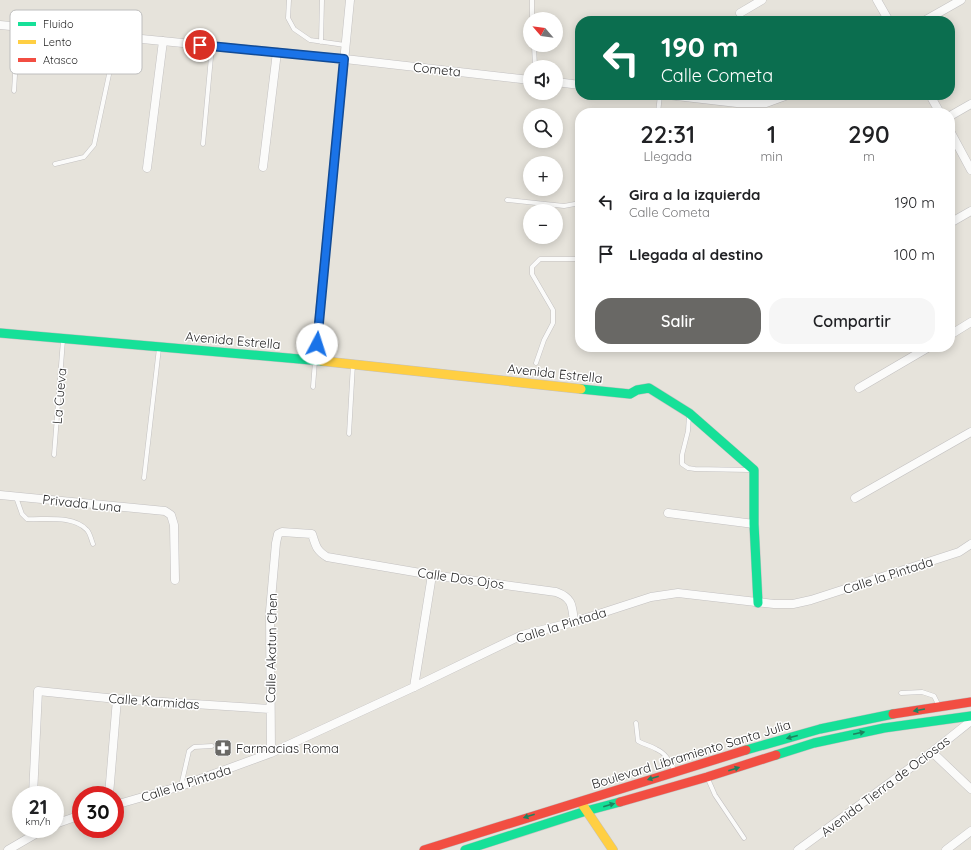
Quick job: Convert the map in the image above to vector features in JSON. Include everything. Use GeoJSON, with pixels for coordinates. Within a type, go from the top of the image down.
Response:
{"type":"FeatureCollection","features":[{"type":"Feature","properties":{"kind":"main road","name":"Avenida Estrella"},"geometry":{"type":"LineString","coordinates":[[0,333],[315,360],[630,394],[637,390],[649,388],[689,414]]}},
{"type":"Feature","properties":{"kind":"main road"},"geometry":{"type":"LineString","coordinates":[[689,414],[754,470],[754,524],[758,602]]}},
{"type":"Feature","properties":{"kind":"main road","name":"Boulevard Libramiento Santa Julia"},"geometry":{"type":"LineString","coordinates":[[424,850],[732,754],[820,729],[891,714],[971,702]]}},
{"type":"Feature","properties":{"kind":"main road","name":"Boulevard Libramiento Santa Julia"},"geometry":{"type":"LineString","coordinates":[[469,849],[586,811],[707,777],[814,743],[884,728],[971,716]]}},
{"type":"Feature","properties":{"kind":"main road"},"geometry":{"type":"LineString","coordinates":[[579,801],[613,850]]}},
{"type":"Feature","properties":{"kind":"street"},"geometry":{"type":"LineString","coordinates":[[315,360],[350,0]]}},
{"type":"Feature","properties":{"kind":"street"},"geometry":{"type":"LineString","coordinates":[[740,13],[762,0]]}},
{"type":"Feature","properties":{"kind":"street"},"geometry":{"type":"LineString","coordinates":[[877,0],[886,16]]}},
{"type":"Feature","properties":{"kind":"street"},"geometry":{"type":"LineString","coordinates":[[933,16],[961,0]]}},
{"type":"Feature","properties":{"kind":"street","name":"Cometa"},"geometry":{"type":"LineString","coordinates":[[0,25],[10,26]]}},
{"type":"Feature","properties":{"kind":"street","name":"Cometa"},"geometry":{"type":"LineString","coordinates":[[142,39],[344,59],[523,79]]}},
{"type":"Feature","properties":{"kind":"street"},"geometry":{"type":"LineString","coordinates":[[147,168],[163,41]]}},
{"type":"Feature","properties":{"kind":"street"},"geometry":{"type":"LineString","coordinates":[[263,168],[277,52]]}},
{"type":"Feature","properties":{"kind":"street"},"geometry":{"type":"LineString","coordinates":[[563,83],[575,84]]}},
{"type":"Feature","properties":{"kind":"street"},"geometry":{"type":"LineString","coordinates":[[717,100],[766,103],[774,100]]}},
{"type":"Feature","properties":{"kind":"street"},"geometry":{"type":"LineString","coordinates":[[955,113],[971,104]]}},
{"type":"Feature","properties":{"kind":"street"},"geometry":{"type":"LineString","coordinates":[[955,141],[971,170]]}},
{"type":"Feature","properties":{"kind":"street"},"geometry":{"type":"LineString","coordinates":[[955,219],[971,211]]}},
{"type":"Feature","properties":{"kind":"street"},"geometry":{"type":"LineString","coordinates":[[955,332],[971,322]]}},
{"type":"Feature","properties":{"kind":"street"},"geometry":{"type":"LineString","coordinates":[[858,388],[920,352]]}},
{"type":"Feature","properties":{"kind":"street"},"geometry":{"type":"LineString","coordinates":[[855,498],[971,432]]}},
{"type":"Feature","properties":{"kind":"street","name":"Privada Luna"},"geometry":{"type":"LineString","coordinates":[[0,495],[165,511],[171,515],[174,525],[175,580]]}},
{"type":"Feature","properties":{"kind":"street"},"geometry":{"type":"LineString","coordinates":[[668,513],[754,524]]}},
{"type":"Feature","properties":{"kind":"street","name":"Calle Dos Ojos"},"geometry":{"type":"LineString","coordinates":[[276,543],[278,534],[282,532],[309,533],[312,534],[316,548],[327,557],[564,594],[572,605],[574,622]]}},
{"type":"Feature","properties":{"kind":"street","name":"Calle Akatun Chen"},"geometry":{"type":"LineString","coordinates":[[271,753],[270,611],[276,543]]}},
{"type":"Feature","properties":{"kind":"street"},"geometry":{"type":"LineString","coordinates":[[959,552],[971,544]]}},
{"type":"Feature","properties":{"kind":"street"},"geometry":{"type":"LineString","coordinates":[[959,552],[971,551]]}},
{"type":"Feature","properties":{"kind":"street","name":"Calle la Pintada"},"geometry":{"type":"LineString","coordinates":[[124,802],[181,786],[271,753],[522,635],[574,622],[662,594],[678,593],[774,604],[793,604],[811,600],[959,552]]}},
{"type":"Feature","properties":{"kind":"street"},"geometry":{"type":"LineString","coordinates":[[414,687],[432,574]]}},
{"type":"Feature","properties":{"kind":"street","name":"Calle Karmidas"},"geometry":{"type":"LineString","coordinates":[[33,786],[38,691],[117,699],[270,709]]}},
{"type":"Feature","properties":{"kind":"street"},"geometry":{"type":"LineString","coordinates":[[110,786],[117,699]]}},
{"type":"Feature","properties":{"kind":"street","name":"Avenida Tierra de Ociosas"},"geometry":{"type":"LineString","coordinates":[[801,849],[932,752],[971,721]]}},
{"type":"Feature","properties":{"kind":"street"},"geometry":{"type":"LineString","coordinates":[[932,752],[971,789]]}},
{"type":"Feature","properties":{"kind":"street"},"geometry":{"type":"LineString","coordinates":[[946,850],[971,831]]}},
{"type":"Feature","properties":{"kind":"street"},"geometry":{"type":"LineString","coordinates":[[8,850],[24,838]]}},
{"type":"Feature","properties":{"kind":"lane"},"geometry":{"type":"LineString","coordinates":[[289,0],[288,18],[294,29],[310,40],[346,46]]}},
{"type":"Feature","properties":{"kind":"lane"},"geometry":{"type":"LineString","coordinates":[[321,42],[322,0]]}},
{"type":"Feature","properties":{"kind":"lane"},"geometry":{"type":"LineString","coordinates":[[532,0],[532,12]]}},
{"type":"Feature","properties":{"kind":"lane"},"geometry":{"type":"LineString","coordinates":[[203,144],[212,46]]}},
{"type":"Feature","properties":{"kind":"lane"},"geometry":{"type":"LineString","coordinates":[[14,91],[15,74]]}},
{"type":"Feature","properties":{"kind":"lane"},"geometry":{"type":"LineString","coordinates":[[55,164],[84,158],[94,145],[109,74]]}},
{"type":"Feature","properties":{"kind":"lane"},"geometry":{"type":"LineString","coordinates":[[507,200],[564,206],[575,204]]}},
{"type":"Feature","properties":{"kind":"lane"},"geometry":{"type":"LineString","coordinates":[[536,362],[544,340],[553,323],[553,310],[532,274],[532,267],[540,259],[575,259]]}},
{"type":"Feature","properties":{"kind":"lane","name":"La Cueva"},"geometry":{"type":"LineString","coordinates":[[54,455],[63,338]]}},
{"type":"Feature","properties":{"kind":"lane"},"geometry":{"type":"LineString","coordinates":[[144,478],[159,346]]}},
{"type":"Feature","properties":{"kind":"lane"},"geometry":{"type":"LineString","coordinates":[[313,387],[315,360]]}},
{"type":"Feature","properties":{"kind":"lane"},"geometry":{"type":"LineString","coordinates":[[349,434],[353,364]]}},
{"type":"Feature","properties":{"kind":"lane"},"geometry":{"type":"LineString","coordinates":[[689,414],[688,431],[682,455],[682,464],[688,468],[754,470]]}},
{"type":"Feature","properties":{"kind":"lane"},"geometry":{"type":"LineString","coordinates":[[16,496],[22,514],[27,519],[78,522],[88,531],[93,544]]}},
{"type":"Feature","properties":{"kind":"lane"},"geometry":{"type":"LineString","coordinates":[[901,694],[922,692],[934,696],[939,706]]}},
{"type":"Feature","properties":{"kind":"lane"},"geometry":{"type":"LineString","coordinates":[[636,723],[638,740],[645,745],[656,748],[666,756],[675,772]]}},
{"type":"Feature","properties":{"kind":"lane"},"geometry":{"type":"LineString","coordinates":[[181,786],[189,751],[194,747],[212,746]]}},
{"type":"Feature","properties":{"kind":"lane"},"geometry":{"type":"LineString","coordinates":[[707,777],[715,795],[744,838]]}},
{"type":"Feature","properties":{"kind":"traffic: fast"},"geometry":{"type":"LineString","coordinates":[[0,333],[322,361]]}},
{"type":"Feature","properties":{"kind":"traffic: fast"},"geometry":{"type":"LineString","coordinates":[[581,389],[630,394],[637,390],[649,388],[689,413],[754,470],[754,524],[758,603]]}},
{"type":"Feature","properties":{"kind":"traffic: fast"},"geometry":{"type":"LineString","coordinates":[[746,750],[820,729],[893,714]]}},
{"type":"Feature","properties":{"kind":"traffic: fast"},"geometry":{"type":"LineString","coordinates":[[776,755],[814,743],[884,728],[971,716]]}},
{"type":"Feature","properties":{"kind":"traffic: fast"},"geometry":{"type":"LineString","coordinates":[[465,850],[586,811],[620,802]]}},
{"type":"Feature","properties":{"kind":"traffic: slow"},"geometry":{"type":"LineString","coordinates":[[322,361],[581,389]]}},
{"type":"Feature","properties":{"kind":"traffic: slow"},"geometry":{"type":"LineString","coordinates":[[582,804],[613,850]]}},
{"type":"Feature","properties":{"kind":"traffic: jam"},"geometry":{"type":"LineString","coordinates":[[893,714],[971,702]]}},
{"type":"Feature","properties":{"kind":"traffic: jam"},"geometry":{"type":"LineString","coordinates":[[424,850],[746,750]]}},
{"type":"Feature","properties":{"kind":"traffic: jam"},"geometry":{"type":"LineString","coordinates":[[620,802],[776,755]]}},
{"type":"Feature","properties":{"kind":"place","name":"Farmacias Roma"},"geometry":{"type":"Point","coordinates":[223,748]}},
{"type":"Feature","properties":{"kind":"route"},"geometry":{"type":"LineString","coordinates":[[200,45],[344,59],[317,344]]}}]}
